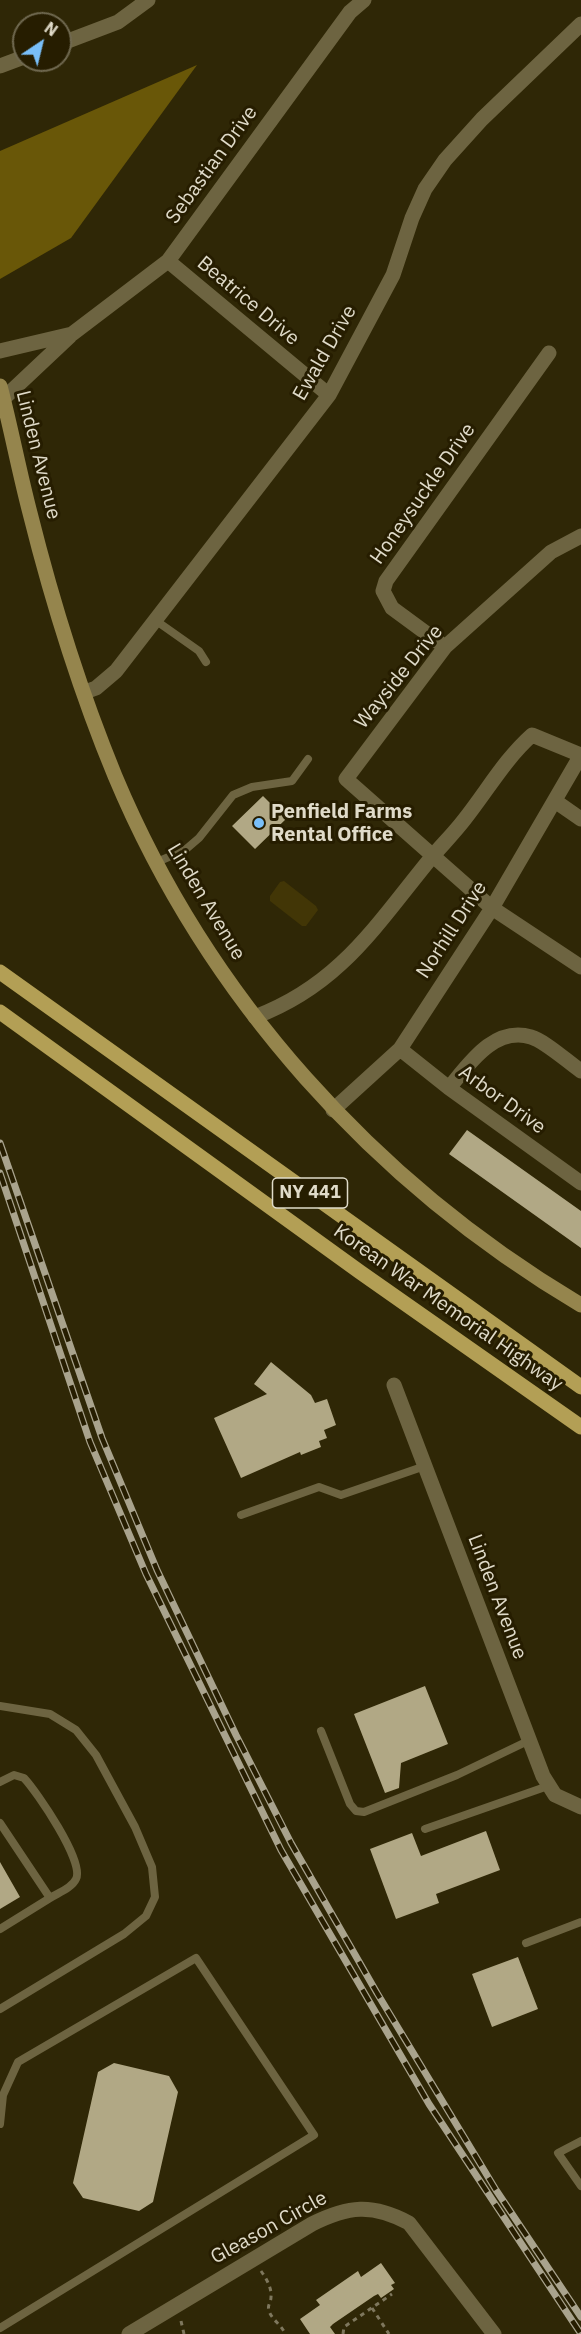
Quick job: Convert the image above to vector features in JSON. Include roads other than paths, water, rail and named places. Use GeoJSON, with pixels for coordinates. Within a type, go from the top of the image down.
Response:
{"type":"FeatureCollection","features":[{"type":"Feature","properties":{"kind":"main road","name":"Korean War Memorial Highway"},"geometry":{"type":"LineString","coordinates":[[0,972],[581,1387]]}},
{"type":"Feature","properties":{"kind":"main road","name":"Korean War Memorial Highway"},"geometry":{"type":"LineString","coordinates":[[0,1012],[360,1272],[581,1427]]}},
{"type":"Feature","properties":{"kind":"street"},"geometry":{"type":"LineString","coordinates":[[72,39],[118,22],[148,0]]}},
{"type":"Feature","properties":{"kind":"street","name":"Sebastian Drive"},"geometry":{"type":"LineString","coordinates":[[2,393],[72,334],[168,261],[350,12],[364,0]]}},
{"type":"Feature","properties":{"kind":"street","name":"Ewald Drive"},"geometry":{"type":"LineString","coordinates":[[85,692],[96,688],[116,670],[328,395],[393,275],[425,189],[445,160],[482,118],[581,24]]}},
{"type":"Feature","properties":{"kind":"street","name":"Beatrice Drive"},"geometry":{"type":"LineString","coordinates":[[168,261],[328,395]]}},
{"type":"Feature","properties":{"kind":"street","name":"Sebastian Drive"},"geometry":{"type":"LineString","coordinates":[[0,351],[72,334]]}},
{"type":"Feature","properties":{"kind":"street","name":"Honeysuckle Drive"},"geometry":{"type":"LineString","coordinates":[[445,647],[392,608],[383,591],[386,581],[549,353]]}},
{"type":"Feature","properties":{"kind":"street","name":"Linden Avenue"},"geometry":{"type":"LineString","coordinates":[[2,393],[46,573],[85,692],[116,776],[157,862],[205,944],[255,1017],[333,1110],[388,1163],[459,1224],[581,1305]]}},
{"type":"Feature","properties":{"kind":"street","name":"Wayside Drive"},"geometry":{"type":"LineString","coordinates":[[432,857],[346,779],[445,647],[551,552],[581,536]]}},
{"type":"Feature","properties":{"kind":"street"},"geometry":{"type":"LineString","coordinates":[[255,1017],[279,1008],[331,975],[360,947],[464,820],[514,751],[532,735],[581,755]]}},
{"type":"Feature","properties":{"kind":"street","name":"Norhill Drive"},"geometry":{"type":"LineString","coordinates":[[333,1110],[400,1049],[492,908],[581,755]]}},
{"type":"Feature","properties":{"kind":"street"},"geometry":{"type":"LineString","coordinates":[[555,801],[581,819]]}},
{"type":"Feature","properties":{"kind":"street"},"geometry":{"type":"LineString","coordinates":[[432,857],[492,908],[581,967]]}},
{"type":"Feature","properties":{"kind":"street"},"geometry":{"type":"LineString","coordinates":[[449,1088],[483,1048],[514,1035],[532,1037],[581,1071]]}},
{"type":"Feature","properties":{"kind":"street","name":"Arbor Drive"},"geometry":{"type":"LineString","coordinates":[[400,1049],[449,1088],[581,1183]]}},
{"type":"Feature","properties":{"kind":"street","name":"Linden Avenue"},"geometry":{"type":"LineString","coordinates":[[394,1385],[548,1786]]}},
{"type":"Feature","properties":{"kind":"street"},"geometry":{"type":"LineString","coordinates":[[548,1786],[555,1796],[581,1807]]}},
{"type":"Feature","properties":{"kind":"street","name":"Gleason Circle"},"geometry":{"type":"LineString","coordinates":[[129,2334],[332,2214],[353,2209],[373,2209],[392,2214],[409,2223],[494,2334]]}},
{"type":"Feature","properties":{"kind":"lane"},"geometry":{"type":"LineString","coordinates":[[155,620],[199,651],[206,662]]}},
{"type":"Feature","properties":{"kind":"lane"},"geometry":{"type":"LineString","coordinates":[[157,862],[185,850],[199,838],[233,795],[252,787],[292,781],[308,759]]}},
{"type":"Feature","properties":{"kind":"lane"},"geometry":{"type":"LineString","coordinates":[[241,1515],[319,1487],[340,1495],[424,1466]]}},
{"type":"Feature","properties":{"kind":"lane"},"geometry":{"type":"LineString","coordinates":[[0,1706],[50,1714],[76,1730],[96,1755],[135,1827],[152,1867],[155,1898],[146,1917],[124,1934],[0,2009]]}},
{"type":"Feature","properties":{"kind":"lane"},"geometry":{"type":"LineString","coordinates":[[321,1731],[350,1804],[356,1811],[364,1812],[457,1775],[530,1740]]}},
{"type":"Feature","properties":{"kind":"lane"},"geometry":{"type":"LineString","coordinates":[[0,1782],[14,1776],[24,1778],[73,1853],[78,1873],[75,1881],[0,1929]]}},
{"type":"Feature","properties":{"kind":"lane"},"geometry":{"type":"LineString","coordinates":[[425,1829],[548,1786]]}},
{"type":"Feature","properties":{"kind":"lane"},"geometry":{"type":"LineString","coordinates":[[0,1823],[50,1898]]}},
{"type":"Feature","properties":{"kind":"lane"},"geometry":{"type":"LineString","coordinates":[[526,1943],[581,1922]]}},
{"type":"Feature","properties":{"kind":"lane"},"geometry":{"type":"LineString","coordinates":[[0,2124],[3,2095],[18,2062],[196,1958],[314,2135],[0,2328]]}},
{"type":"Feature","properties":{"kind":"lane"},"geometry":{"type":"LineString","coordinates":[[581,2141],[558,2153],[581,2186]]}},
{"type":"Feature","properties":{"kind":"railway"},"geometry":{"type":"LineString","coordinates":[[0,1143],[102,1438],[157,1570],[236,1735],[291,1843],[377,1993],[496,2190],[581,2317]]}},
{"type":"Feature","properties":{"kind":"railway"},"geometry":{"type":"LineString","coordinates":[[0,1173],[90,1442],[146,1574],[281,1850],[429,2104],[581,2334]]}},
{"type":"Feature","properties":{"kind":"place","name":"Penfield Farms Rental Office"},"geometry":{"type":"Point","coordinates":[259,823]}}]}
